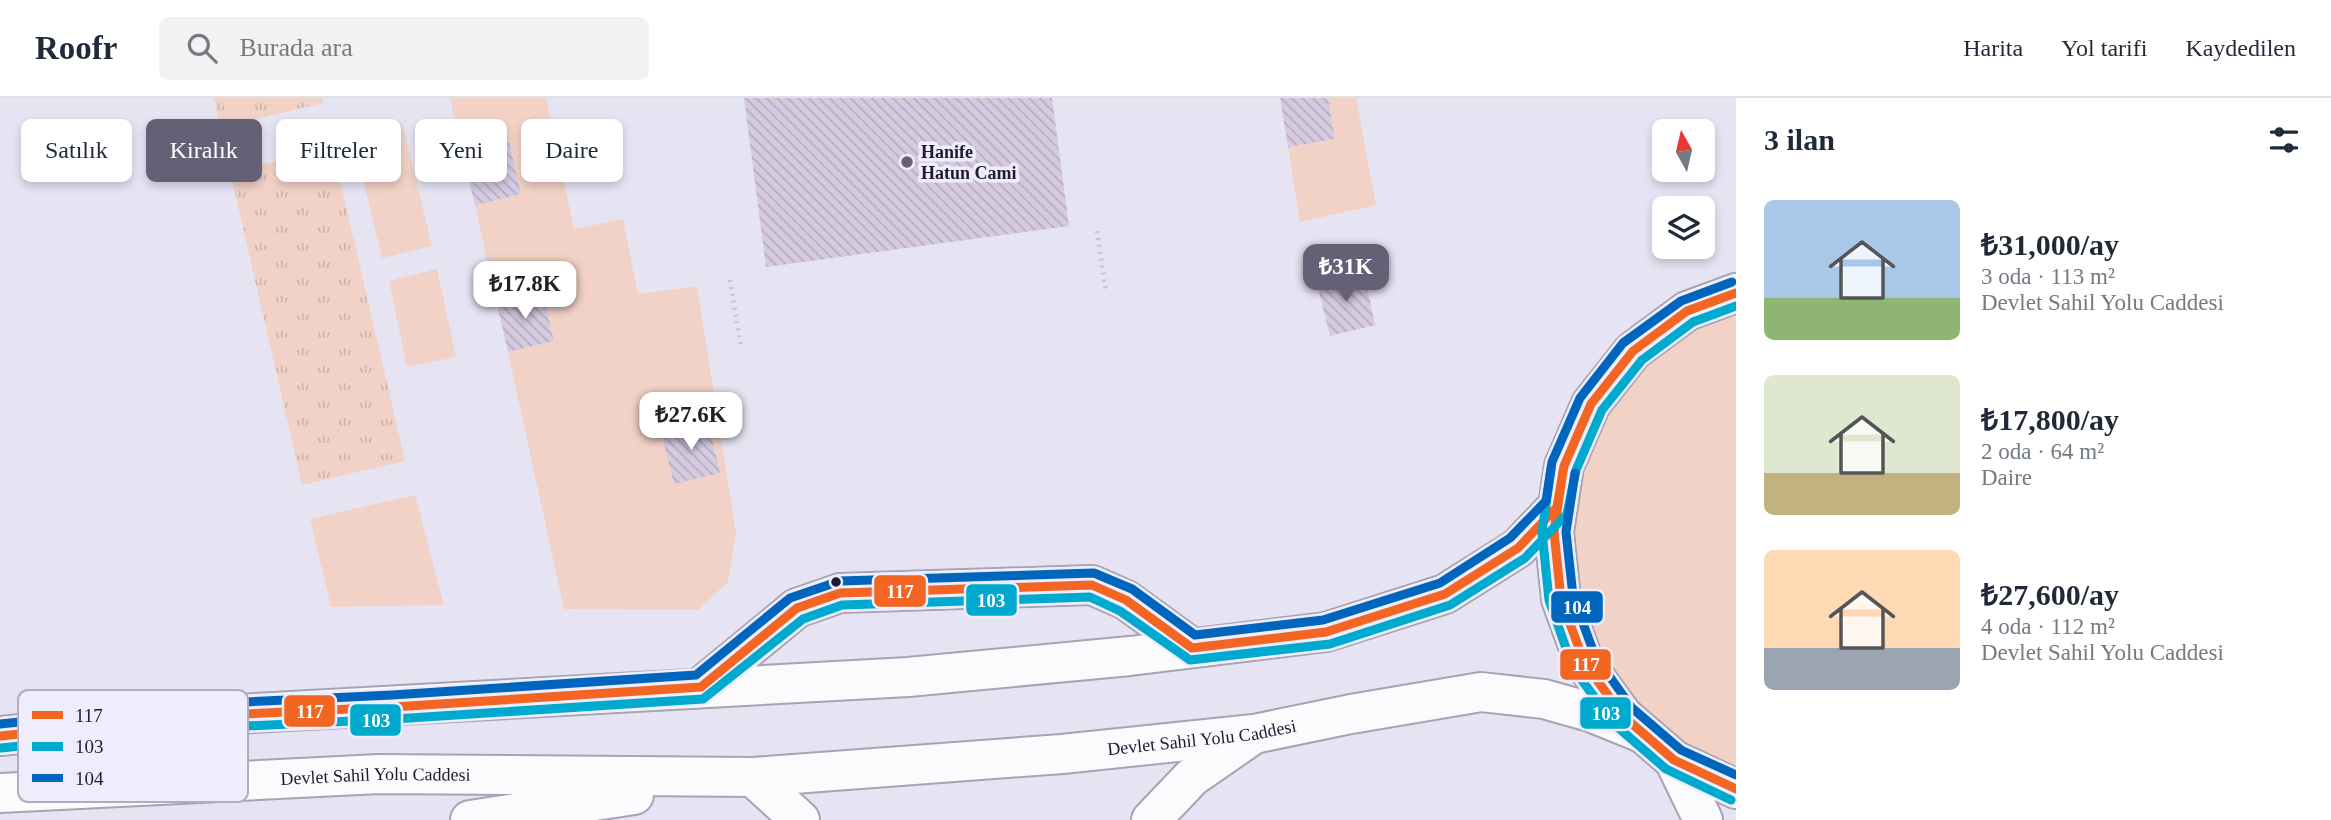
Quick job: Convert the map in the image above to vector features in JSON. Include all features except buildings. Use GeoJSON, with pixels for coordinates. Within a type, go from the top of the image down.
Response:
{"type":"FeatureCollection","features":[{"type":"Feature","properties":{"kind":"main road","name":"Devlet Sahil Yolu Caddesi"},"geometry":{"type":"LineString","coordinates":[[1736,293],[1688,311],[1633,351],[1591,404],[1564,466],[1554,532],[1560,599],[1584,662],[1623,716],[1674,760],[1736,789]]}},
{"type":"Feature","properties":{"kind":"main road"},"geometry":{"type":"LineString","coordinates":[[248,714],[908,677],[1326,632],[1445,594],[1518,548],[1558,508]]}},
{"type":"Feature","properties":{"kind":"main road"},"geometry":{"type":"LineString","coordinates":[[701,687],[797,608],[840,593],[1092,585],[1126,600],[1192,648]]}},
{"type":"Feature","properties":{"kind":"main road","name":"Devlet Sahil Yolu Caddesi"},"geometry":{"type":"LineString","coordinates":[[470,820],[753,777],[1062,754],[1254,734],[1481,692],[1544,699],[1590,712],[1642,733]]}},
{"type":"Feature","properties":{"kind":"main road"},"geometry":{"type":"LineString","coordinates":[[0,736],[18,734]]}},
{"type":"Feature","properties":{"kind":"main road"},"geometry":{"type":"LineString","coordinates":[[1151,820],[1192,777],[1254,734]]}},
{"type":"Feature","properties":{"kind":"main road","name":"Devlet Sahil Yolu Caddesi"},"geometry":{"type":"LineString","coordinates":[[1674,760],[1703,820]]}},
{"type":"Feature","properties":{"kind":"main road","name":"Devlet Sahil Yolu Caddesi"},"geometry":{"type":"LineString","coordinates":[[248,781],[379,774],[753,777]]}},
{"type":"Feature","properties":{"kind":"main road"},"geometry":{"type":"LineString","coordinates":[[753,777],[800,820]]}},
{"type":"Feature","properties":{"kind":"main road","name":"Devlet Sahil Yolu Caddesi"},"geometry":{"type":"LineString","coordinates":[[0,793],[18,792]]}},
{"type":"Feature","properties":{"kind":"path"},"geometry":{"type":"LineString","coordinates":[[1097,231],[1106,292]]}},
{"type":"Feature","properties":{"kind":"path"},"geometry":{"type":"LineString","coordinates":[[730,280],[741,348]]}},
{"type":"Feature","properties":{"kind":"green space"},"geometry":{"type":"Polygon","coordinates":[[[214,98],[322,98],[323,103],[257,119],[218,119],[214,98]]]}},
{"type":"Feature","properties":{"kind":"green space"},"geometry":{"type":"Polygon","coordinates":[[[450,98],[546,98],[550,119],[521,119],[521,182],[564,182],[574,229],[623,219],[638,294],[697,286],[736,533],[728,582],[698,610],[564,609],[508,352],[554,340],[542,290],[496,300],[475,205],[521,194],[507,142],[507,119],[455,119],[450,98]]]}},
{"type":"Feature","properties":{"kind":"green space"},"geometry":{"type":"Polygon","coordinates":[[[1328,98],[1356,98],[1376,205],[1300,222],[1288,147],[1335,139],[1328,98]]]}},
{"type":"Feature","properties":{"kind":"green space"},"geometry":{"type":"Polygon","coordinates":[[[401,123],[432,246],[382,258],[364,182],[401,182],[401,123]]]}},
{"type":"Feature","properties":{"kind":"green space"},"geometry":{"type":"Polygon","coordinates":[[[276,162],[276,182],[340,182],[405,461],[302,485],[233,182],[262,182],[262,164],[276,162]]]}},
{"type":"Feature","properties":{"kind":"green space"},"geometry":{"type":"Polygon","coordinates":[[[437,269],[456,357],[407,367],[389,281],[437,269]]]}},
{"type":"Feature","properties":{"kind":"green space"},"geometry":{"type":"Polygon","coordinates":[[[1736,311],[1736,771],[1659,731],[1608,672],[1577,600],[1570,522],[1588,447],[1630,380],[1690,330],[1736,311]]]}},
{"type":"Feature","properties":{"kind":"green space"},"geometry":{"type":"Polygon","coordinates":[[[415,495],[444,605],[331,607],[310,519],[415,495]]]}},
{"type":"Feature","properties":{"kind":"transit line","name":"104"},"geometry":{"type":"LineString","coordinates":[[248,702],[696,675],[790,598],[840,581],[1094,573],[1132,589],[1195,635],[1323,620],[1440,583],[1510,538],[1546,501],[1552,462],[1580,398],[1623,343],[1681,301],[1732,282]]}},
{"type":"Feature","properties":{"kind":"transit line","name":"117"},"geometry":{"type":"LineString","coordinates":[[1192,648],[1326,632],[1445,594],[1518,548],[1557,507],[1564,466],[1591,404],[1633,351],[1687,311],[1736,293]]}},
{"type":"Feature","properties":{"kind":"transit line","name":"103"},"geometry":{"type":"LineString","coordinates":[[248,726],[703,699],[803,619],[842,605],[1090,597],[1120,611],[1190,660],[1330,644],[1450,605],[1525,558],[1567,514],[1576,470],[1602,410],[1642,360],[1693,322],[1736,306]]}},
{"type":"Feature","properties":{"kind":"transit line","name":"103"},"geometry":{"type":"LineString","coordinates":[[1551,469],[1542,532],[1549,600],[1573,668],[1614,724],[1666,769],[1731,800]]}},
{"type":"Feature","properties":{"kind":"transit line","name":"117"},"geometry":{"type":"LineString","coordinates":[[1563,471],[1554,532],[1561,599],[1584,662],[1623,716],[1674,760],[1736,789]]}},
{"type":"Feature","properties":{"kind":"transit line","name":"104"},"geometry":{"type":"LineString","coordinates":[[1575,473],[1566,532],[1573,596],[1595,656],[1632,708],[1681,750],[1736,775]]}},
{"type":"Feature","properties":{"kind":"transit line","name":"117"},"geometry":{"type":"LineString","coordinates":[[248,714],[701,687],[797,608],[840,593],[1092,585],[1126,600],[1192,648]]}},
{"type":"Feature","properties":{"kind":"transit line","name":"104"},"geometry":{"type":"LineString","coordinates":[[0,724],[18,722]]}},
{"type":"Feature","properties":{"kind":"transit line","name":"117"},"geometry":{"type":"LineString","coordinates":[[0,736],[18,734]]}},
{"type":"Feature","properties":{"kind":"transit line","name":"103"},"geometry":{"type":"LineString","coordinates":[[1,748],[18,746]]}},
{"type":"Feature","properties":{"kind":"place","name":"Hanife Hatun Cami"},"geometry":{"type":"Point","coordinates":[907,162]}}]}
